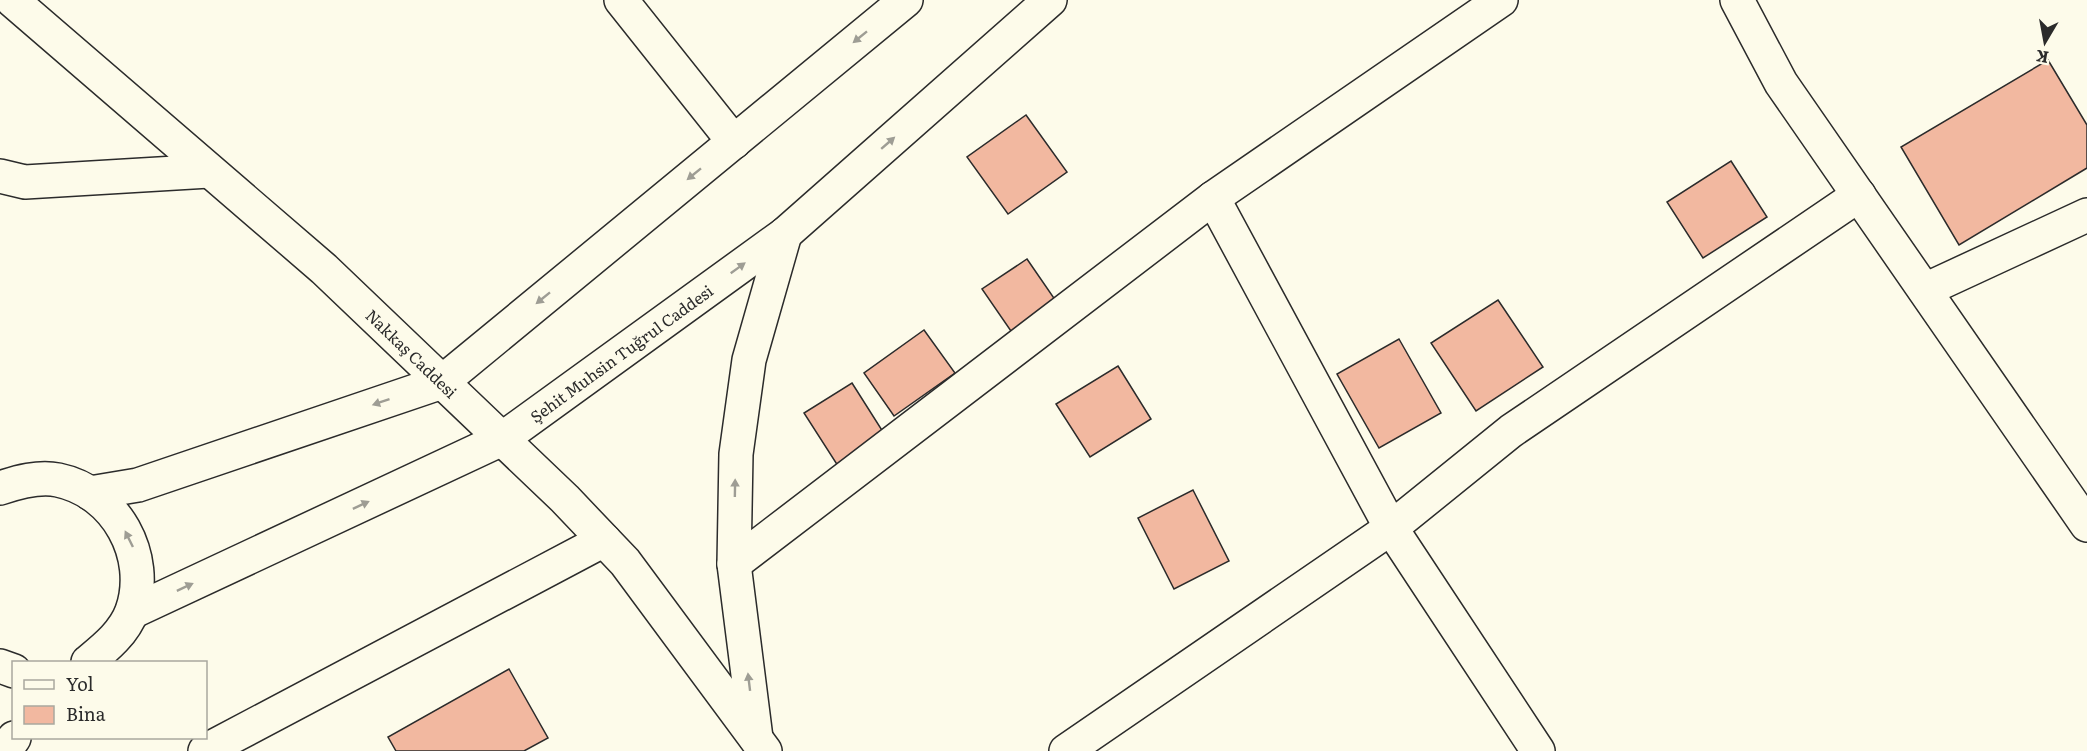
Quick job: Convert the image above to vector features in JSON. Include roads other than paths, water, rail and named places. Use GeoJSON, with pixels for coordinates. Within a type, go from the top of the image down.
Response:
{"type":"FeatureCollection","features":[{"type":"Feature","properties":{"kind":"street"},"geometry":{"type":"LineString","coordinates":[[621,0],[734,142]]}},
{"type":"Feature","properties":{"kind":"street"},"geometry":{"type":"LineString","coordinates":[[90,493],[138,485],[442,382],[906,0]]}},
{"type":"Feature","properties":{"kind":"street","name":"Şehit Muhsin Tuğrul Caddesi"},"geometry":{"type":"LineString","coordinates":[[132,612],[502,439],[785,234],[1050,0]]}},
{"type":"Feature","properties":{"kind":"street"},"geometry":{"type":"LineString","coordinates":[[734,564],[1213,198],[1501,0]]}},
{"type":"Feature","properties":{"kind":"street"},"geometry":{"type":"LineString","coordinates":[[1737,0],[1781,83],[2087,525]]}},
{"type":"Feature","properties":{"kind":"street","name":"Nakkaş Caddesi"},"geometry":{"type":"LineString","coordinates":[[31,6],[209,171],[324,269],[604,540],[625,562],[761,745]]}},
{"type":"Feature","properties":{"kind":"street"},"geometry":{"type":"LineString","coordinates":[[0,176],[25,182],[209,171]]}},
{"type":"Feature","properties":{"kind":"street"},"geometry":{"type":"LineString","coordinates":[[1066,751],[1391,528],[1510,431],[1859,195]]}},
{"type":"Feature","properties":{"kind":"street"},"geometry":{"type":"LineString","coordinates":[[1213,198],[1391,528],[1538,751]]}},
{"type":"Feature","properties":{"kind":"street"},"geometry":{"type":"LineString","coordinates":[[1925,290],[2087,215]]}},
{"type":"Feature","properties":{"kind":"street"},"geometry":{"type":"LineString","coordinates":[[761,745],[734,564],[736,454],[749,360],[785,234]]}},
{"type":"Feature","properties":{"kind":"street"},"geometry":{"type":"LineString","coordinates":[[0,488],[24,480],[58,480],[90,493],[116,515],[133,545],[138,579],[132,612],[114,641],[90,661]]}},
{"type":"Feature","properties":{"kind":"street"},"geometry":{"type":"LineString","coordinates":[[205,751],[604,540]]}}]}
